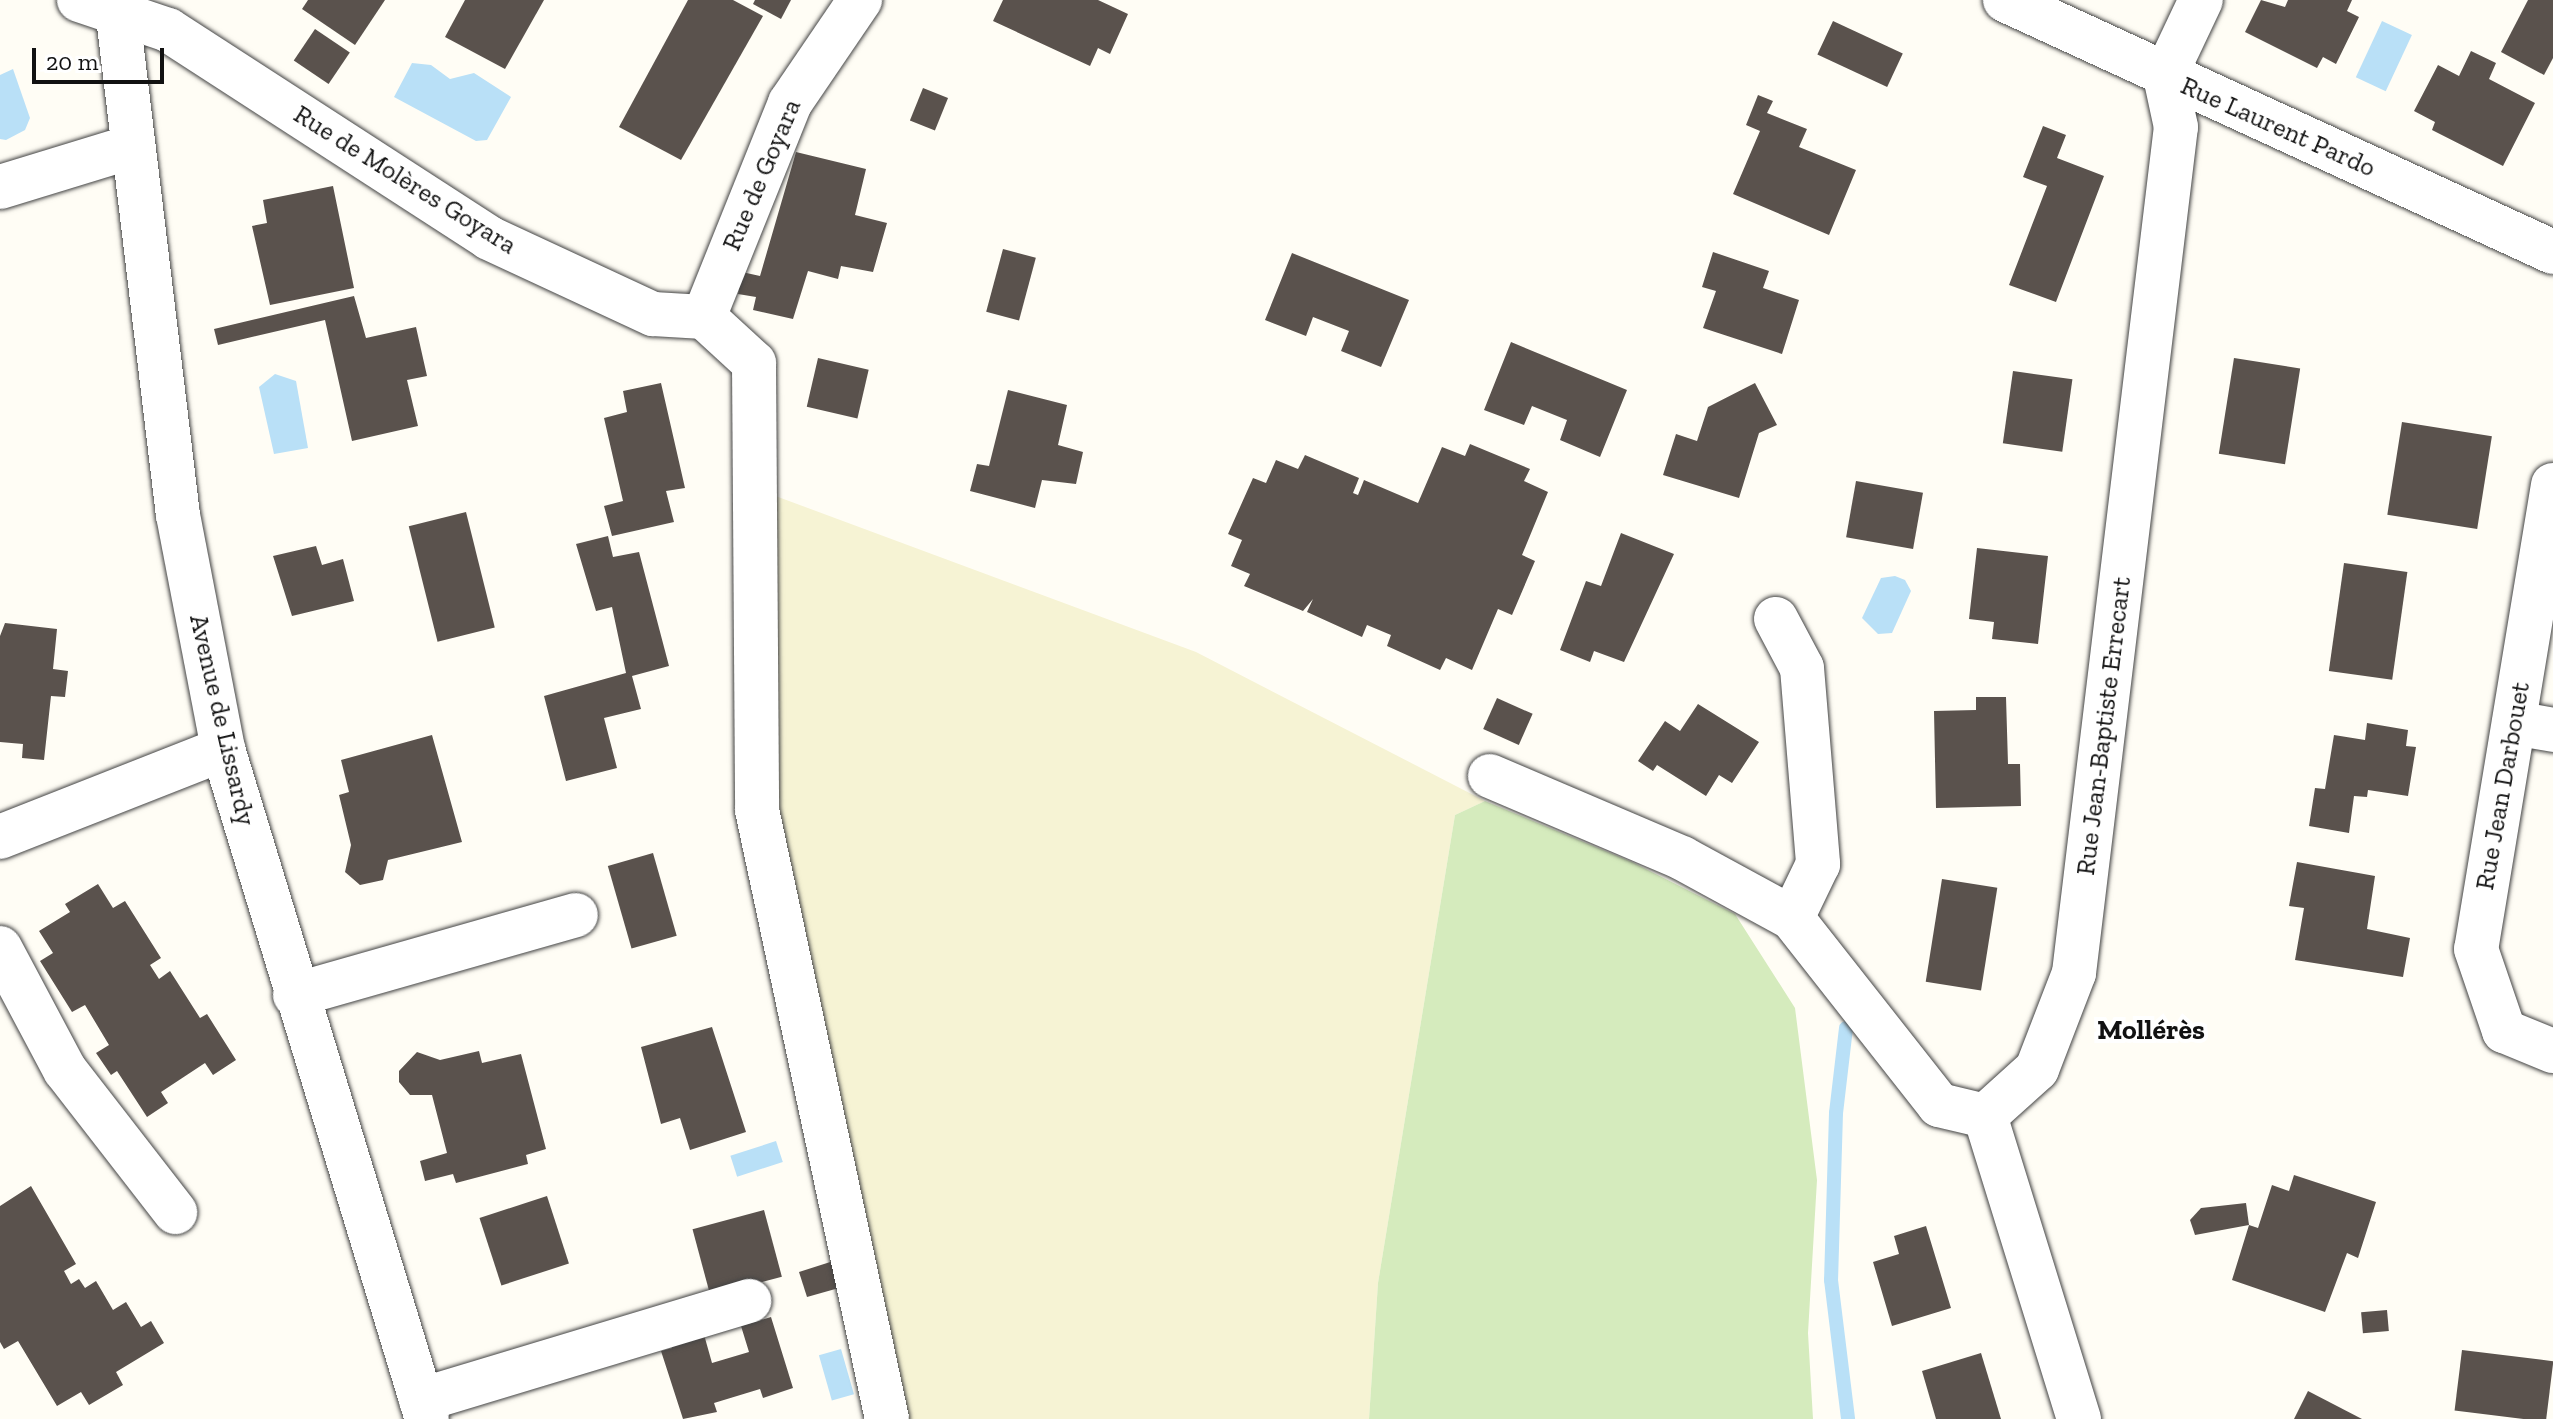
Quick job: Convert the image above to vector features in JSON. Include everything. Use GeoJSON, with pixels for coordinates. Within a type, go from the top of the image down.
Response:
{"type":"FeatureCollection","features":[{"type":"Feature","properties":{"kind":"street","name":"Rue de Goyara"},"geometry":{"type":"LineString","coordinates":[[704,317],[790,103],[860,0]]}},
{"type":"Feature","properties":{"kind":"street","name":"Rue Laurent Pardo"},"geometry":{"type":"LineString","coordinates":[[2005,0],[2553,252]]}},
{"type":"Feature","properties":{"kind":"street"},"geometry":{"type":"LineString","coordinates":[[2165,76],[2201,0]]}},
{"type":"Feature","properties":{"kind":"street","name":"Rue de Molères Goyara"},"geometry":{"type":"LineString","coordinates":[[104,5],[168,30],[489,238],[653,314],[704,317]]}},
{"type":"Feature","properties":{"kind":"street","name":"Avenue de Lissardy"},"geometry":{"type":"LineString","coordinates":[[104,5],[131,147],[178,515],[223,749],[295,995],[424,1410]]}},
{"type":"Feature","properties":{"kind":"street","name":"Rue Jean-Baptiste Errecart"},"geometry":{"type":"LineString","coordinates":[[1985,1116],[2037,1069],[2074,973],[2176,127],[2165,76]]}},
{"type":"Feature","properties":{"kind":"street"},"geometry":{"type":"LineString","coordinates":[[0,187],[131,147]]}},
{"type":"Feature","properties":{"kind":"street"},"geometry":{"type":"LineString","coordinates":[[704,317],[754,363],[757,810],[887,1419]]}},
{"type":"Feature","properties":{"kind":"street","name":"Rue Jean Darbouet"},"geometry":{"type":"LineString","coordinates":[[2553,485],[2534,726],[2476,949],[2504,1031],[2553,1051]]}},
{"type":"Feature","properties":{"kind":"street"},"geometry":{"type":"LineString","coordinates":[[1776,619],[1802,668],[1818,864],[1792,918]]}},
{"type":"Feature","properties":{"kind":"street"},"geometry":{"type":"LineString","coordinates":[[0,837],[223,749]]}},
{"type":"Feature","properties":{"kind":"street"},"geometry":{"type":"LineString","coordinates":[[1490,776],[1682,858],[1792,918],[1939,1105],[1985,1116],[2079,1419]]}},
{"type":"Feature","properties":{"kind":"street"},"geometry":{"type":"LineString","coordinates":[[295,995],[576,915]]}},
{"type":"Feature","properties":{"kind":"street"},"geometry":{"type":"LineString","coordinates":[[0,948],[65,1070],[175,1212]]}},
{"type":"Feature","properties":{"kind":"street"},"geometry":{"type":"LineString","coordinates":[[424,1410],[749,1301]]}},
{"type":"Feature","properties":{"kind":"shaded area"},"geometry":{"type":"Polygon","coordinates":[[[754,488],[1196,652],[1485,801],[1455,815],[1378,1283],[1369,1419],[887,1419],[791,973],[754,488]]]}},
{"type":"Feature","properties":{"kind":"green space"},"geometry":{"type":"Polygon","coordinates":[[[1485,801],[1632,862],[1735,914],[1795,1008],[1817,1180],[1808,1333],[1813,1419],[1369,1419],[1378,1283],[1455,815],[1485,801]]]}},
{"type":"Feature","properties":{"kind":"water"},"geometry":{"type":"Polygon","coordinates":[[[2382,21],[2412,35],[2386,91],[2356,77],[2382,21]]]}},
{"type":"Feature","properties":{"kind":"water"},"geometry":{"type":"Polygon","coordinates":[[[412,63],[431,65],[450,79],[474,73],[511,97],[487,140],[476,141],[394,97],[412,63]]]}},
{"type":"Feature","properties":{"kind":"water"},"geometry":{"type":"Polygon","coordinates":[[[13,69],[30,118],[25,130],[6,140],[0,139],[0,75],[13,69]]]}},
{"type":"Feature","properties":{"kind":"water"},"geometry":{"type":"Polygon","coordinates":[[[275,374],[296,381],[308,448],[274,454],[259,387],[275,374]]]}},
{"type":"Feature","properties":{"kind":"water"},"geometry":{"type":"Polygon","coordinates":[[[1895,576],[1905,580],[1911,591],[1892,633],[1878,634],[1862,618],[1881,578],[1895,576]]]}},
{"type":"Feature","properties":{"kind":"water"},"geometry":{"type":"Polygon","coordinates":[[[776,1141],[783,1162],[737,1177],[730,1156],[776,1141]]]}},
{"type":"Feature","properties":{"kind":"water"},"geometry":{"type":"Polygon","coordinates":[[[841,1349],[854,1394],[832,1401],[819,1355],[841,1349]]]}},
{"type":"Feature","properties":{"kind":"building"},"geometry":{"type":"Polygon","coordinates":[[[308,0],[385,0],[355,45],[302,9],[308,0]]]}},
{"type":"Feature","properties":{"kind":"building"},"geometry":{"type":"Polygon","coordinates":[[[465,0],[544,0],[505,69],[445,37],[465,0]]]}},
{"type":"Feature","properties":{"kind":"building"},"geometry":{"type":"Polygon","coordinates":[[[688,0],[733,0],[763,16],[681,160],[619,127],[688,0]]]}},
{"type":"Feature","properties":{"kind":"building"},"geometry":{"type":"Polygon","coordinates":[[[755,0],[791,0],[781,19],[753,4],[755,0]]]}},
{"type":"Feature","properties":{"kind":"building"},"geometry":{"type":"Polygon","coordinates":[[[1003,0],[1098,0],[1128,14],[1110,54],[1098,48],[1090,66],[993,21],[1003,0]]]}},
{"type":"Feature","properties":{"kind":"building"},"geometry":{"type":"Polygon","coordinates":[[[2261,0],[2285,7],[2288,0],[2352,0],[2347,11],[2359,17],[2336,64],[2323,57],[2317,68],[2245,32],[2261,0]]]}},
{"type":"Feature","properties":{"kind":"building"},"geometry":{"type":"Polygon","coordinates":[[[2528,0],[2553,0],[2553,58],[2544,75],[2501,52],[2528,0]]]}},
{"type":"Feature","properties":{"kind":"building"},"geometry":{"type":"Polygon","coordinates":[[[1833,21],[1903,54],[1887,87],[1817,55],[1833,21]]]}},
{"type":"Feature","properties":{"kind":"building"},"geometry":{"type":"Polygon","coordinates":[[[315,29],[350,52],[329,84],[294,61],[315,29]]]}},
{"type":"Feature","properties":{"kind":"building"},"geometry":{"type":"Polygon","coordinates":[[[2471,51],[2496,63],[2489,79],[2535,103],[2503,166],[2432,130],[2435,122],[2414,111],[2438,65],[2459,76],[2471,51]]]}},
{"type":"Feature","properties":{"kind":"building"},"geometry":{"type":"Polygon","coordinates":[[[923,88],[948,98],[935,131],[910,120],[923,88]]]}},
{"type":"Feature","properties":{"kind":"building"},"geometry":{"type":"Polygon","coordinates":[[[1758,95],[1773,101],[1767,113],[1807,129],[1799,147],[1856,170],[1829,235],[1733,194],[1760,131],[1746,125],[1758,95]]]}},
{"type":"Feature","properties":{"kind":"building"},"geometry":{"type":"Polygon","coordinates":[[[2043,126],[2066,135],[2057,158],[2104,176],[2056,302],[2009,285],[2047,186],[2023,177],[2043,126]]]}},
{"type":"Feature","properties":{"kind":"building"},"geometry":{"type":"Polygon","coordinates":[[[796,152],[866,169],[855,215],[887,223],[873,272],[841,266],[838,279],[808,271],[793,319],[753,310],[756,297],[738,294],[742,272],[760,276],[796,152]]]}},
{"type":"Feature","properties":{"kind":"building"},"geometry":{"type":"Polygon","coordinates":[[[333,186],[354,288],[270,305],[252,226],[267,223],[263,200],[333,186]]]}},
{"type":"Feature","properties":{"kind":"building"},"geometry":{"type":"Polygon","coordinates":[[[1003,249],[1036,258],[1019,321],[986,312],[1003,249]]]}},
{"type":"Feature","properties":{"kind":"building"},"geometry":{"type":"Polygon","coordinates":[[[1713,252],[1769,271],[1763,288],[1799,300],[1782,354],[1703,328],[1716,291],[1702,287],[1713,252]]]}},
{"type":"Feature","properties":{"kind":"building"},"geometry":{"type":"Polygon","coordinates":[[[1292,253],[1409,300],[1381,367],[1341,351],[1349,331],[1313,317],[1306,336],[1265,320],[1292,253]]]}},
{"type":"Feature","properties":{"kind":"building"},"geometry":{"type":"Polygon","coordinates":[[[354,296],[366,338],[416,327],[427,376],[407,380],[418,426],[352,441],[325,320],[218,345],[214,329],[354,296]]]}},
{"type":"Feature","properties":{"kind":"building"},"geometry":{"type":"Polygon","coordinates":[[[1511,342],[1627,390],[1600,457],[1560,440],[1567,420],[1532,406],[1524,425],[1484,410],[1511,342]]]}},
{"type":"Feature","properties":{"kind":"building"},"geometry":{"type":"Polygon","coordinates":[[[818,358],[869,370],[857,418],[807,407],[818,358]]]}},
{"type":"Feature","properties":{"kind":"building"},"geometry":{"type":"Polygon","coordinates":[[[2234,358],[2300,368],[2285,464],[2219,454],[2234,358]]]}},
{"type":"Feature","properties":{"kind":"building"},"geometry":{"type":"Polygon","coordinates":[[[2013,371],[2072,379],[2062,452],[2003,443],[2013,371]]]}},
{"type":"Feature","properties":{"kind":"building"},"geometry":{"type":"Polygon","coordinates":[[[661,383],[685,488],[666,491],[674,522],[612,536],[604,506],[623,501],[604,418],[627,412],[623,391],[661,383]]]}},
{"type":"Feature","properties":{"kind":"building"},"geometry":{"type":"Polygon","coordinates":[[[1755,383],[1777,425],[1759,433],[1739,498],[1663,475],[1676,434],[1697,441],[1708,407],[1755,383]]]}},
{"type":"Feature","properties":{"kind":"building"},"geometry":{"type":"Polygon","coordinates":[[[1008,390],[1067,405],[1058,445],[1083,452],[1076,484],[1042,480],[1035,508],[970,491],[977,464],[989,466],[1008,390]]]}},
{"type":"Feature","properties":{"kind":"building"},"geometry":{"type":"Polygon","coordinates":[[[2402,422],[2492,436],[2477,529],[2387,515],[2402,422]]]}},
{"type":"Feature","properties":{"kind":"building"},"geometry":{"type":"Polygon","coordinates":[[[1470,444],[1530,469],[1524,481],[1548,492],[1522,555],[1535,561],[1512,615],[1498,609],[1472,670],[1446,658],[1440,670],[1387,646],[1391,635],[1367,625],[1362,637],[1307,612],[1313,599],[1303,611],[1244,586],[1250,574],[1231,566],[1242,540],[1228,534],[1253,478],[1266,483],[1276,460],[1298,469],[1305,455],[1359,478],[1353,493],[1358,495],[1364,480],[1418,503],[1442,447],[1465,456],[1470,444]]]}},
{"type":"Feature","properties":{"kind":"building"},"geometry":{"type":"Polygon","coordinates":[[[1856,481],[1923,493],[1913,549],[1846,537],[1856,481]]]}},
{"type":"Feature","properties":{"kind":"building"},"geometry":{"type":"Polygon","coordinates":[[[466,512],[495,627],[438,642],[409,526],[466,512]]]}},
{"type":"Feature","properties":{"kind":"building"},"geometry":{"type":"Polygon","coordinates":[[[1621,533],[1674,554],[1624,662],[1594,651],[1590,662],[1560,650],[1586,581],[1601,586],[1621,533]]]}},
{"type":"Feature","properties":{"kind":"building"},"geometry":{"type":"Polygon","coordinates":[[[608,536],[613,557],[639,552],[669,666],[632,676],[641,709],[604,718],[617,768],[566,781],[544,696],[626,673],[612,607],[596,611],[576,544],[608,536]]]}},
{"type":"Feature","properties":{"kind":"building"},"geometry":{"type":"Polygon","coordinates":[[[316,546],[322,565],[343,559],[354,601],[292,616],[273,556],[316,546]]]}},
{"type":"Feature","properties":{"kind":"building"},"geometry":{"type":"Polygon","coordinates":[[[1977,548],[2048,556],[2038,644],[1992,639],[1994,622],[1969,619],[1977,548]]]}},
{"type":"Feature","properties":{"kind":"building"},"geometry":{"type":"Polygon","coordinates":[[[2344,563],[2407,572],[2392,680],[2329,671],[2344,563]]]}},
{"type":"Feature","properties":{"kind":"building"},"geometry":{"type":"Polygon","coordinates":[[[5,623],[57,629],[53,669],[68,671],[65,697],[51,696],[44,760],[22,758],[23,744],[0,742],[0,636],[5,623]]]}},
{"type":"Feature","properties":{"kind":"building"},"geometry":{"type":"Polygon","coordinates":[[[1976,697],[2006,697],[2008,764],[2020,764],[2021,806],[1936,808],[1934,711],[1976,710],[1976,697]]]}},
{"type":"Feature","properties":{"kind":"building"},"geometry":{"type":"Polygon","coordinates":[[[1497,698],[1533,714],[1519,745],[1483,729],[1497,698]]]}},
{"type":"Feature","properties":{"kind":"building"},"geometry":{"type":"Polygon","coordinates":[[[1698,704],[1759,742],[1732,783],[1719,775],[1706,796],[1657,765],[1653,771],[1638,761],[1665,721],[1680,731],[1698,704]]]}},
{"type":"Feature","properties":{"kind":"building"},"geometry":{"type":"Polygon","coordinates":[[[2367,723],[2408,730],[2406,746],[2416,747],[2408,796],[2368,790],[2367,797],[2354,796],[2349,833],[2309,826],[2315,788],[2325,789],[2334,735],[2365,740],[2367,723]]]}},
{"type":"Feature","properties":{"kind":"building"},"geometry":{"type":"Polygon","coordinates":[[[432,735],[462,842],[388,860],[383,880],[360,885],[345,872],[351,845],[339,795],[349,792],[341,760],[432,735]]]}},
{"type":"Feature","properties":{"kind":"building"},"geometry":{"type":"Polygon","coordinates":[[[653,853],[677,936],[632,949],[608,866],[653,853]]]}},
{"type":"Feature","properties":{"kind":"building"},"geometry":{"type":"Polygon","coordinates":[[[2297,862],[2375,876],[2367,929],[2410,938],[2403,977],[2295,960],[2304,908],[2289,906],[2297,862]]]}},
{"type":"Feature","properties":{"kind":"building"},"geometry":{"type":"Polygon","coordinates":[[[1942,879],[1997,888],[1981,990],[1926,982],[1942,879]]]}},
{"type":"Feature","properties":{"kind":"building"},"geometry":{"type":"Polygon","coordinates":[[[98,884],[113,908],[125,901],[161,958],[150,965],[159,979],[170,971],[200,1018],[207,1014],[236,1060],[213,1075],[205,1063],[161,1092],[168,1103],[147,1117],[117,1071],[111,1075],[96,1053],[109,1045],[85,1005],[72,1012],[40,961],[53,953],[39,931],[70,912],[65,904],[98,884]]]}},
{"type":"Feature","properties":{"kind":"building"},"geometry":{"type":"Polygon","coordinates":[[[712,1027],[746,1132],[690,1150],[680,1118],[661,1124],[641,1047],[712,1027]]]}},
{"type":"Feature","properties":{"kind":"building"},"geometry":{"type":"Polygon","coordinates":[[[479,1051],[482,1063],[521,1054],[546,1149],[526,1155],[528,1164],[456,1183],[453,1174],[425,1181],[420,1161],[447,1153],[432,1095],[410,1095],[399,1082],[399,1071],[417,1052],[440,1060],[479,1051]]]}},
{"type":"Feature","properties":{"kind":"building"},"geometry":{"type":"Polygon","coordinates":[[[2294,1175],[2376,1202],[2358,1258],[2347,1253],[2325,1312],[2232,1280],[2249,1225],[2258,1228],[2272,1185],[2289,1191],[2294,1175]]]}},
{"type":"Feature","properties":{"kind":"building"},"geometry":{"type":"Polygon","coordinates":[[[31,1186],[76,1264],[64,1271],[71,1284],[79,1279],[85,1288],[96,1281],[113,1310],[126,1302],[141,1327],[151,1321],[164,1343],[116,1372],[123,1385],[89,1405],[81,1392],[57,1406],[18,1341],[4,1349],[0,1342],[0,1206],[31,1186]]]}},
{"type":"Feature","properties":{"kind":"building"},"geometry":{"type":"Polygon","coordinates":[[[547,1196],[569,1264],[501,1285],[479,1218],[547,1196]]]}},
{"type":"Feature","properties":{"kind":"building"},"geometry":{"type":"Polygon","coordinates":[[[2246,1203],[2249,1225],[2195,1235],[2190,1220],[2201,1208],[2246,1203]]]}},
{"type":"Feature","properties":{"kind":"building"},"geometry":{"type":"Polygon","coordinates":[[[764,1210],[782,1277],[710,1296],[693,1229],[764,1210]]]}},
{"type":"Feature","properties":{"kind":"building"},"geometry":{"type":"Polygon","coordinates":[[[1926,1226],[1951,1308],[1892,1326],[1873,1262],[1899,1254],[1894,1236],[1926,1226]]]}},
{"type":"Feature","properties":{"kind":"building"},"geometry":{"type":"Polygon","coordinates":[[[849,1256],[853,1284],[807,1297],[799,1272],[849,1256]]]}},
{"type":"Feature","properties":{"kind":"building"},"geometry":{"type":"Polygon","coordinates":[[[2387,1310],[2389,1331],[2363,1333],[2361,1312],[2387,1310]]]}},
{"type":"Feature","properties":{"kind":"building"},"geometry":{"type":"Polygon","coordinates":[[[771,1317],[793,1388],[763,1398],[760,1389],[714,1403],[717,1412],[683,1419],[661,1351],[672,1348],[670,1342],[703,1331],[712,1363],[749,1352],[741,1326],[771,1317]]]}},
{"type":"Feature","properties":{"kind":"building"},"geometry":{"type":"Polygon","coordinates":[[[2462,1350],[2553,1361],[2546,1419],[2455,1411],[2462,1350]]]}},
{"type":"Feature","properties":{"kind":"building"},"geometry":{"type":"Polygon","coordinates":[[[1981,1353],[2001,1419],[1936,1419],[1922,1371],[1981,1353]]]}},
{"type":"Feature","properties":{"kind":"building"},"geometry":{"type":"Polygon","coordinates":[[[2308,1391],[2362,1419],[2294,1419],[2308,1391]]]}},
{"type":"Feature","properties":{"kind":"waterway"},"geometry":{"type":"LineString","coordinates":[[1846,1028],[1836,1113],[1831,1280],[1848,1419]]}},
{"type":"Feature","properties":{"kind":"district","name":"Mollérès"},"geometry":{"type":"Point","coordinates":[2151,1030]}}]}
